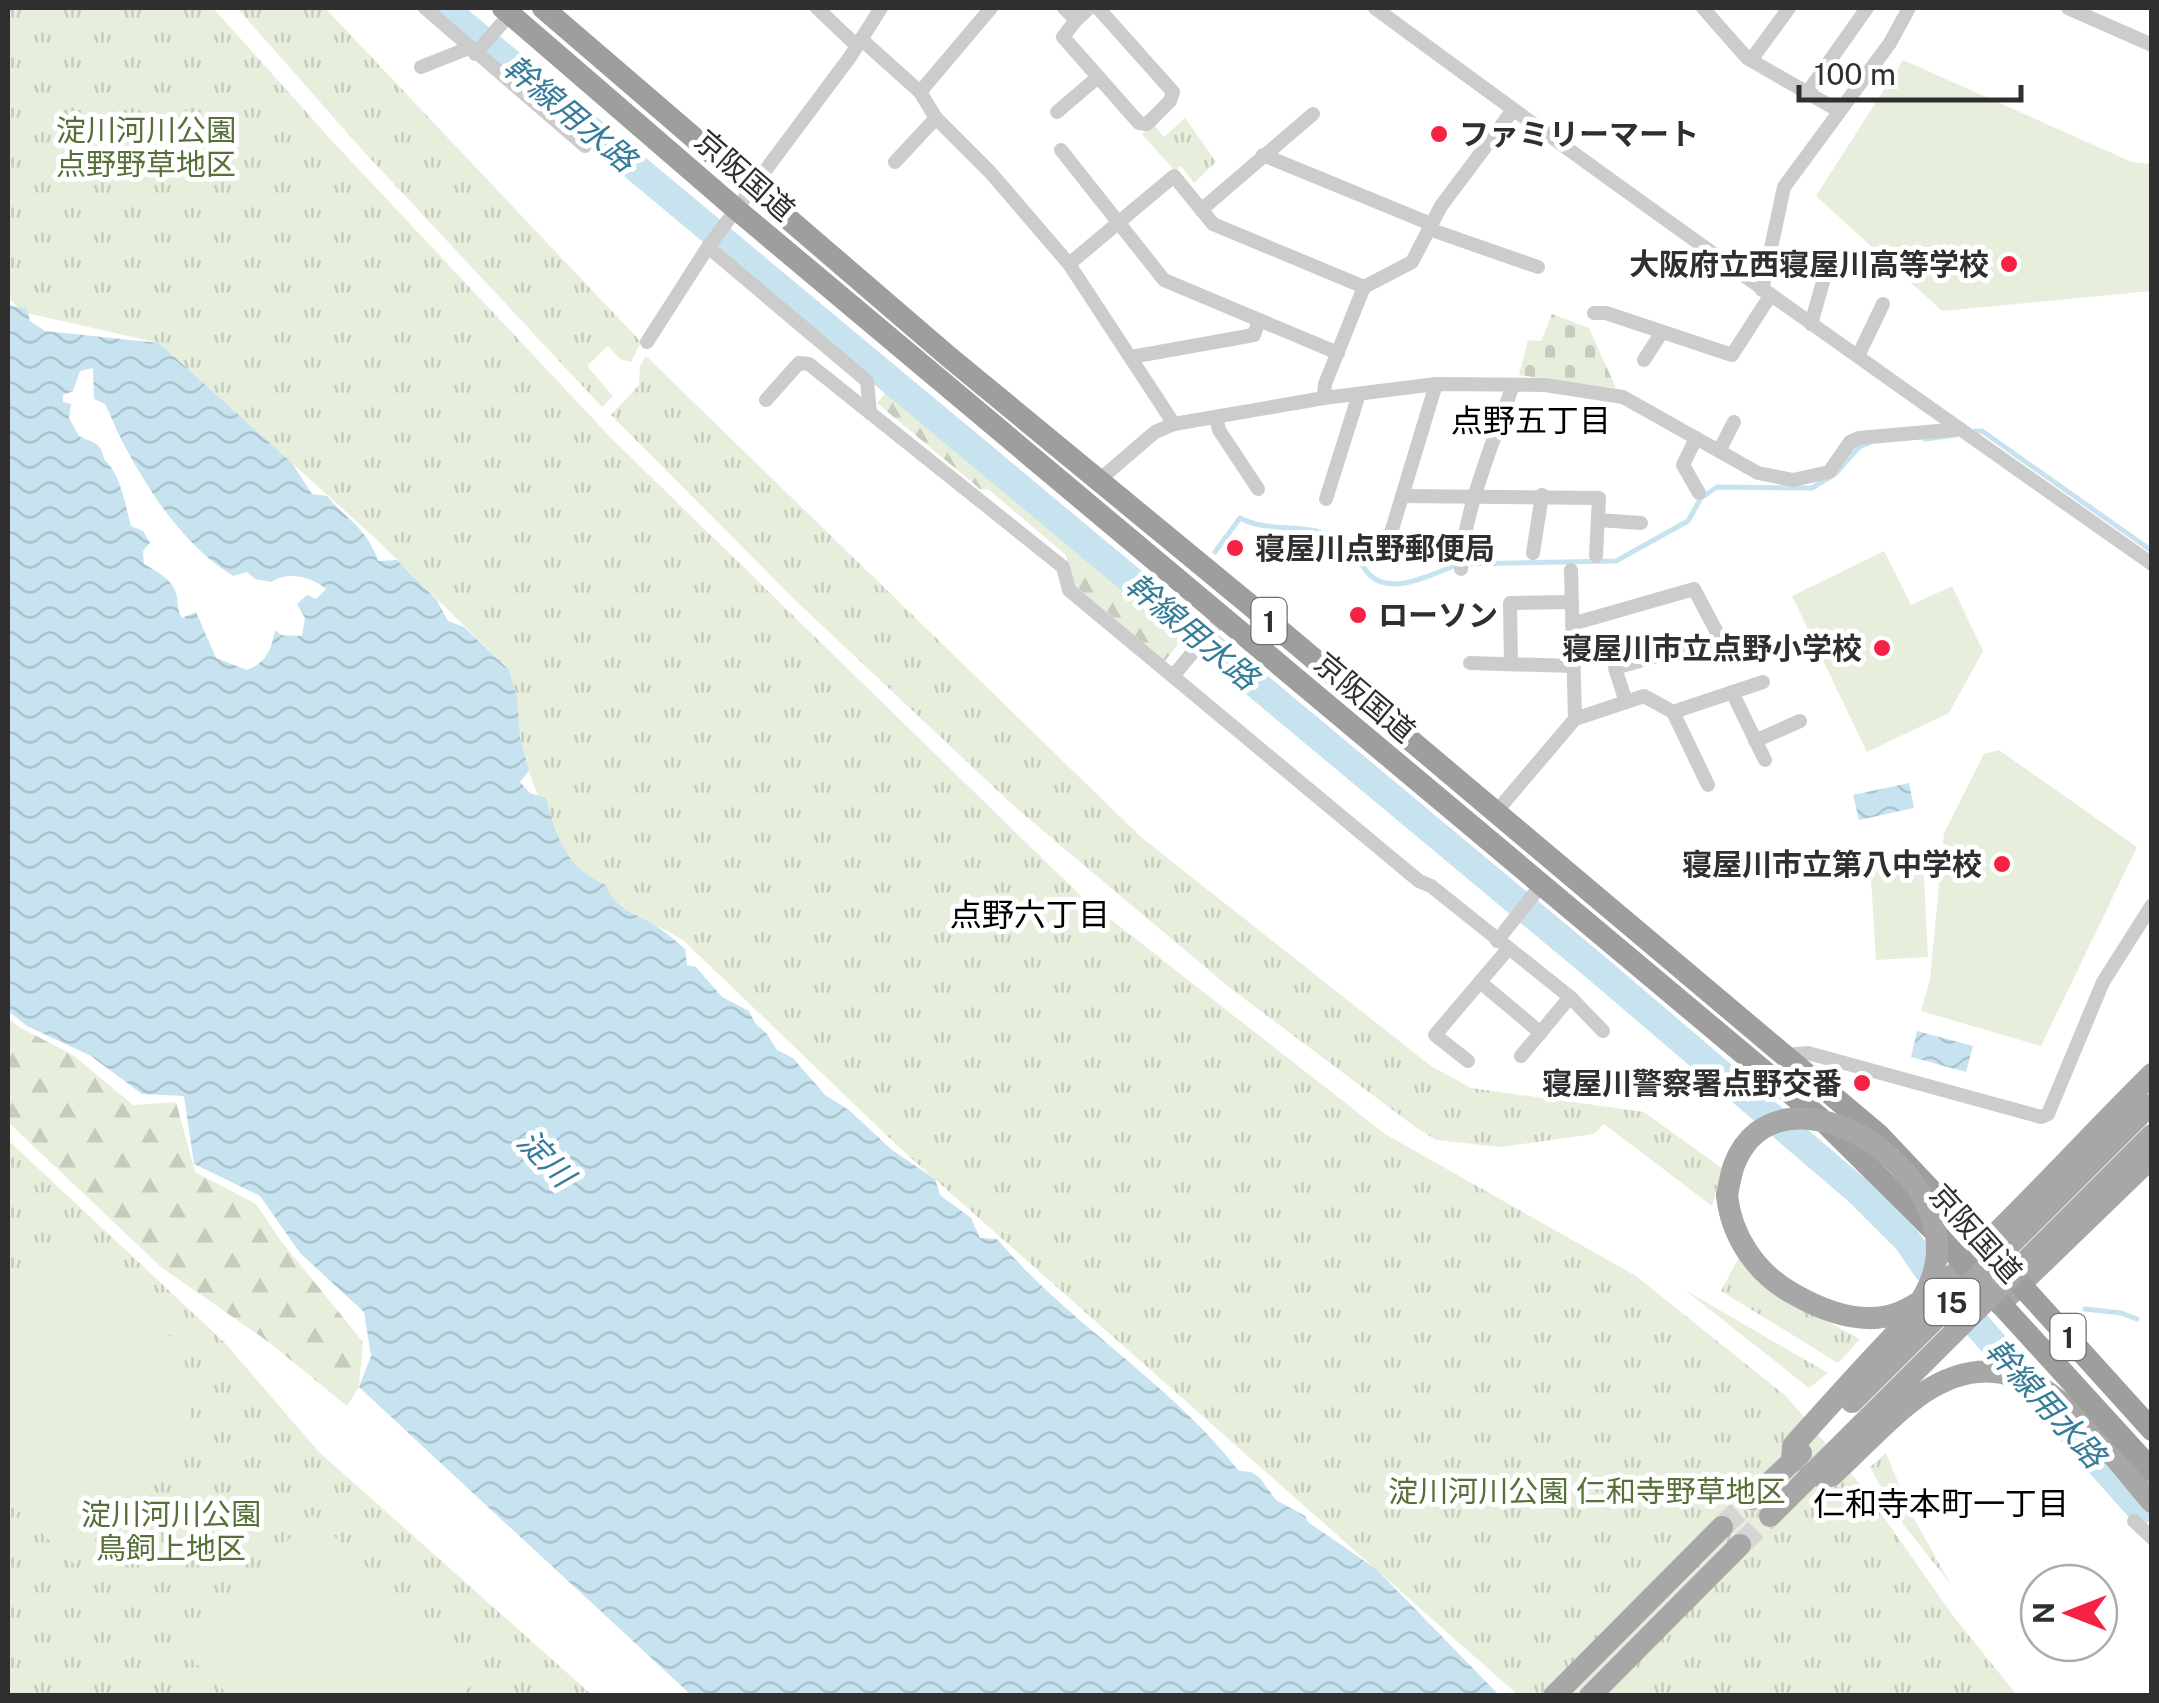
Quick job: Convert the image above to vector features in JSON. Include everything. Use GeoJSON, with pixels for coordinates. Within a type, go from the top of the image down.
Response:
{"type":"FeatureCollection","features":[{"type":"Feature","properties":{"kind":"highway","name":"京阪国道"},"geometry":{"type":"LineString","coordinates":[[543,8],[1098,481],[1880,1135],[2152,1430]]}},
{"type":"Feature","properties":{"kind":"highway","name":"京阪国道"},"geometry":{"type":"LineString","coordinates":[[503,16],[730,217],[1216,625],[1536,892],[1820,1118],[1878,1172],[1965,1264],[2152,1470]]}},
{"type":"Feature","properties":{"kind":"main road","name":"15"},"geometry":{"type":"LineString","coordinates":[[1801,1469],[1793,1446],[1917,1310],[1935,1264],[1938,1250],[1935,1220],[1905,1171],[1854,1130],[1813,1118],[1776,1122],[1754,1136],[1735,1163],[1727,1195],[1729,1216],[1742,1246],[1788,1291],[1831,1314],[1872,1317],[1901,1312],[1965,1264],[2152,1074]]}},
{"type":"Feature","properties":{"kind":"main road","name":"15"},"geometry":{"type":"LineString","coordinates":[[1770,1516],[1801,1469],[2151,1104]]}},
{"type":"Feature","properties":{"kind":"main road","name":"15"},"geometry":{"type":"LineString","coordinates":[[1752,1498],[1801,1469],[2152,1136]]}},
{"type":"Feature","properties":{"kind":"main road","name":"15"},"geometry":{"type":"LineString","coordinates":[[2000,1304],[2152,1157]]}},
{"type":"Feature","properties":{"kind":"main road"},"geometry":{"type":"LineString","coordinates":[[1801,1469],[1831,1476],[1920,1395],[1946,1380],[1990,1370],[2042,1385],[2152,1502]]}},
{"type":"Feature","properties":{"kind":"main road"},"geometry":{"type":"LineString","coordinates":[[1554,1696],[1722,1528]]}},
{"type":"Feature","properties":{"kind":"main road"},"geometry":{"type":"LineString","coordinates":[[1590,1696],[1740,1545]]}},
{"type":"Feature","properties":{"kind":"street"},"geometry":{"type":"LineString","coordinates":[[424,8],[585,146]]}},
{"type":"Feature","properties":{"kind":"street"},"geometry":{"type":"LineString","coordinates":[[818,8],[920,92],[936,118],[990,172],[1070,264],[1174,424]]}},
{"type":"Feature","properties":{"kind":"street"},"geometry":{"type":"LineString","coordinates":[[647,342],[709,244],[881,8]]}},
{"type":"Feature","properties":{"kind":"street"},"geometry":{"type":"LineString","coordinates":[[920,92],[991,8]]}},
{"type":"Feature","properties":{"kind":"street"},"geometry":{"type":"LineString","coordinates":[[1064,8],[1076,20]]}},
{"type":"Feature","properties":{"kind":"street"},"geometry":{"type":"LineString","coordinates":[[1089,8],[1063,37],[1139,123],[1146,124],[1170,101],[1173,92],[1098,8]]}},
{"type":"Feature","properties":{"kind":"street"},"geometry":{"type":"LineString","coordinates":[[1375,8],[1766,293],[2152,564]]}},
{"type":"Feature","properties":{"kind":"street"},"geometry":{"type":"LineString","coordinates":[[1704,8],[1751,60],[1839,111]]}},
{"type":"Feature","properties":{"kind":"street"},"geometry":{"type":"LineString","coordinates":[[1751,60],[1789,8]]}},
{"type":"Feature","properties":{"kind":"street"},"geometry":{"type":"LineString","coordinates":[[1807,93],[1867,8]]}},
{"type":"Feature","properties":{"kind":"street"},"geometry":{"type":"LineString","coordinates":[[2069,8],[2152,46]]}},
{"type":"Feature","properties":{"kind":"street"},"geometry":{"type":"LineString","coordinates":[[1594,313],[1606,313],[1732,355],[1766,293],[1784,187],[1890,43],[1901,10]]}},
{"type":"Feature","properties":{"kind":"street"},"geometry":{"type":"LineString","coordinates":[[422,67],[472,51],[503,16]]}},
{"type":"Feature","properties":{"kind":"street"},"geometry":{"type":"LineString","coordinates":[[1057,112],[1098,77]]}},
{"type":"Feature","properties":{"kind":"street"},"geometry":{"type":"LineString","coordinates":[[1324,398],[1325,384],[1364,287],[1412,262],[1441,206],[1513,110]]}},
{"type":"Feature","properties":{"kind":"street"},"geometry":{"type":"LineString","coordinates":[[1201,210],[1312,114]]}},
{"type":"Feature","properties":{"kind":"street"},"geometry":{"type":"LineString","coordinates":[[895,162],[936,118]]}},
{"type":"Feature","properties":{"kind":"street"},"geometry":{"type":"LineString","coordinates":[[1061,150],[1164,280],[1338,353]]}},
{"type":"Feature","properties":{"kind":"street"},"geometry":{"type":"LineString","coordinates":[[1263,155],[1430,227],[1538,267]]}},
{"type":"Feature","properties":{"kind":"street"},"geometry":{"type":"LineString","coordinates":[[1070,264],[1174,176],[1213,224],[1364,287]]}},
{"type":"Feature","properties":{"kind":"street"},"geometry":{"type":"LineString","coordinates":[[709,244],[867,381],[870,413]]}},
{"type":"Feature","properties":{"kind":"street"},"geometry":{"type":"LineString","coordinates":[[1812,324],[1828,264]]}},
{"type":"Feature","properties":{"kind":"street"},"geometry":{"type":"LineString","coordinates":[[1858,354],[1883,304]]}},
{"type":"Feature","properties":{"kind":"street"},"geometry":{"type":"LineString","coordinates":[[1131,357],[1254,336],[1260,320]]}},
{"type":"Feature","properties":{"kind":"street"},"geometry":{"type":"LineString","coordinates":[[1644,360],[1662,332]]}},
{"type":"Feature","properties":{"kind":"street"},"geometry":{"type":"LineString","coordinates":[[766,400],[799,363],[809,364],[1063,567],[1069,590],[1419,881],[1431,886],[1570,997],[1602,1031]]}},
{"type":"Feature","properties":{"kind":"street"},"geometry":{"type":"LineString","coordinates":[[1098,481],[1155,432],[1174,424],[1324,398],[1436,384],[1545,385],[1623,396],[1758,474],[1792,480],[1828,472],[1850,442],[1858,438],[1960,429]]}},
{"type":"Feature","properties":{"kind":"street"},"geometry":{"type":"LineString","coordinates":[[1384,556],[1436,384]]}},
{"type":"Feature","properties":{"kind":"street"},"geometry":{"type":"LineString","coordinates":[[1462,569],[1476,495],[1512,384]]}},
{"type":"Feature","properties":{"kind":"street"},"geometry":{"type":"LineString","coordinates":[[1326,499],[1359,394]]}},
{"type":"Feature","properties":{"kind":"street"},"geometry":{"type":"LineString","coordinates":[[1216,417],[1219,430],[1258,489]]}},
{"type":"Feature","properties":{"kind":"street"},"geometry":{"type":"LineString","coordinates":[[1719,452],[1734,422]]}},
{"type":"Feature","properties":{"kind":"street"},"geometry":{"type":"LineString","coordinates":[[1696,438],[1683,465],[1699,494]]}},
{"type":"Feature","properties":{"kind":"street"},"geometry":{"type":"LineString","coordinates":[[1533,553],[1542,495]]}},
{"type":"Feature","properties":{"kind":"street"},"geometry":{"type":"LineString","coordinates":[[1402,496],[1598,498],[1596,556]]}},
{"type":"Feature","properties":{"kind":"street"},"geometry":{"type":"LineString","coordinates":[[1598,520],[1641,522]]}},
{"type":"Feature","properties":{"kind":"street"},"geometry":{"type":"LineString","coordinates":[[1571,570],[1574,720]]}},
{"type":"Feature","properties":{"kind":"street"},"geometry":{"type":"LineString","coordinates":[[1572,624],[1694,590],[1727,638],[1614,668],[1626,702]]}},
{"type":"Feature","properties":{"kind":"street"},"geometry":{"type":"LineString","coordinates":[[1511,664],[1510,603],[1572,602]]}},
{"type":"Feature","properties":{"kind":"street"},"geometry":{"type":"LineString","coordinates":[[1174,674],[1216,625]]}},
{"type":"Feature","properties":{"kind":"street"},"geometry":{"type":"LineString","coordinates":[[1470,662],[1573,666]]}},
{"type":"Feature","properties":{"kind":"street"},"geometry":{"type":"LineString","coordinates":[[1673,712],[1763,682]]}},
{"type":"Feature","properties":{"kind":"street"},"geometry":{"type":"LineString","coordinates":[[1732,692],[1764,760]]}},
{"type":"Feature","properties":{"kind":"street"},"geometry":{"type":"LineString","coordinates":[[1496,812],[1574,720],[1644,696],[1673,712],[1708,785]]}},
{"type":"Feature","properties":{"kind":"street"},"geometry":{"type":"LineString","coordinates":[[1756,741],[1800,721]]}},
{"type":"Feature","properties":{"kind":"street"},"geometry":{"type":"LineString","coordinates":[[1468,1061],[1436,1035],[1480,982],[1516,918],[1536,892]]}},
{"type":"Feature","properties":{"kind":"street"},"geometry":{"type":"LineString","coordinates":[[1785,1055],[1808,1053],[2041,1117],[2048,1114],[2103,982],[2152,906]]}},
{"type":"Feature","properties":{"kind":"street"},"geometry":{"type":"LineString","coordinates":[[1480,982],[1540,1033]]}},
{"type":"Feature","properties":{"kind":"street"},"geometry":{"type":"LineString","coordinates":[[1521,1056],[1570,997]]}},
{"type":"Feature","properties":{"kind":"street"},"geometry":{"type":"LineString","coordinates":[[2134,1521],[2152,1538]]}},
{"type":"Feature","properties":{"kind":"green space","name":"淀川河川公園 仁和寺野草地区"},"geometry":{"type":"Polygon","coordinates":[[[8,8],[213,8],[611,438],[1082,897],[1385,1134],[1636,1276],[1787,1397],[1863,1488],[1954,1617],[2017,1695],[1518,1695],[903,1151],[683,940],[622,907],[560,854],[524,759],[509,670],[376,539],[159,343],[22,312],[8,297],[8,8]]]}},
{"type":"Feature","properties":{"kind":"green space"},"geometry":{"type":"Polygon","coordinates":[[[237,8],[325,8],[641,342],[631,362],[620,359],[608,346],[587,366],[613,396],[602,407],[366,154],[237,8]]]}},
{"type":"Feature","properties":{"kind":"green space","name":"大阪府立西寝屋川高等学校"},"geometry":{"type":"Polygon","coordinates":[[[1903,60],[2132,162],[2151,164],[2151,291],[1942,311],[1816,196],[1903,60]]]}},
{"type":"Feature","properties":{"kind":"green space"},"geometry":{"type":"Polygon","coordinates":[[[1185,118],[1216,162],[1194,183],[1181,166],[1175,171],[1142,134],[1152,123],[1164,137],[1185,118]]]}},
{"type":"Feature","properties":{"kind":"green space"},"geometry":{"type":"Polygon","coordinates":[[[1552,314],[1589,328],[1616,388],[1519,375],[1528,340],[1541,341],[1552,314]]]}},
{"type":"Feature","properties":{"kind":"green space"},"geometry":{"type":"Polygon","coordinates":[[[646,356],[1142,838],[1431,1066],[1471,1088],[1644,1112],[1722,1168],[1712,1206],[1604,1124],[1594,1134],[1500,1147],[1436,1140],[1230,988],[1016,808],[795,600],[611,415],[639,385],[640,366],[646,356]]]}},
{"type":"Feature","properties":{"kind":"green space"},"geometry":{"type":"Polygon","coordinates":[[[886,392],[1182,639],[1165,661],[1071,582],[1066,555],[877,403],[886,392]]]}},
{"type":"Feature","properties":{"kind":"green space"},"geometry":{"type":"Polygon","coordinates":[[[1884,551],[1911,605],[1952,586],[1983,651],[1949,713],[1867,752],[1792,596],[1884,551]]]}},
{"type":"Feature","properties":{"kind":"green space"},"geometry":{"type":"Polygon","coordinates":[[[1999,750],[2137,847],[2041,1046],[1921,1011],[1930,979],[1944,833],[1984,754],[1999,750]]]}},
{"type":"Feature","properties":{"kind":"green space"},"geometry":{"type":"Polygon","coordinates":[[[1923,860],[1928,957],[1876,960],[1870,863],[1923,860]]]}},
{"type":"Feature","properties":{"kind":"green space"},"geometry":{"type":"Polygon","coordinates":[[[8,1018],[73,1055],[133,1105],[176,1102],[195,1172],[256,1204],[363,1342],[359,1387],[347,1406],[270,1343],[161,1267],[8,1122],[8,1018]]]}},
{"type":"Feature","properties":{"kind":"green space","name":"淀川河川公園 鳥飼上地区"},"geometry":{"type":"Polygon","coordinates":[[[8,1140],[225,1343],[319,1452],[592,1695],[8,1695],[8,1140]]]}},
{"type":"Feature","properties":{"kind":"green space"},"geometry":{"type":"Polygon","coordinates":[[[71,1242],[180,1346],[194,1395],[186,1437],[73,1563],[8,1501],[8,1300],[71,1242]]]}},
{"type":"Feature","properties":{"kind":"green space"},"geometry":{"type":"Polygon","coordinates":[[[1739,1257],[1778,1295],[1860,1339],[1838,1363],[1721,1291],[1739,1257]]]}},
{"type":"Feature","properties":{"kind":"green space"},"geometry":{"type":"Polygon","coordinates":[[[1685,1290],[1828,1373],[1809,1388],[1685,1290]]]}},
{"type":"Feature","properties":{"kind":"green space"},"geometry":{"type":"Polygon","coordinates":[[[1886,1453],[1911,1513],[1951,1585],[1896,1515],[1870,1467],[1886,1453]]]}},
{"type":"Feature","properties":{"kind":"green space"},"geometry":{"type":"Polygon","coordinates":[[[312,1515],[481,1675],[462,1695],[229,1695],[183,1651],[312,1515]]]}},
{"type":"Feature","properties":{"kind":"water","name":"淀川"},"geometry":{"type":"Polygon","coordinates":[[[8,305],[27,309],[30,321],[45,331],[159,343],[292,463],[312,494],[327,496],[363,533],[378,561],[397,560],[436,599],[448,621],[464,627],[509,670],[529,771],[520,782],[530,793],[546,798],[559,839],[573,861],[606,885],[621,906],[658,927],[685,949],[687,965],[696,967],[722,997],[749,1011],[777,1050],[793,1058],[825,1095],[849,1110],[892,1150],[935,1179],[940,1195],[971,1218],[980,1238],[997,1239],[1056,1299],[1182,1409],[1239,1471],[1260,1478],[1276,1500],[1305,1516],[1308,1522],[1376,1569],[1499,1695],[691,1695],[359,1387],[371,1356],[364,1312],[300,1253],[260,1196],[194,1164],[184,1096],[142,1094],[91,1056],[27,1026],[8,1011],[8,305]],[[93,368],[80,371],[73,391],[63,395],[63,402],[71,404],[69,418],[79,436],[98,446],[115,473],[131,526],[143,531],[150,543],[143,551],[144,564],[171,584],[182,618],[196,612],[216,658],[247,670],[267,654],[275,630],[281,635],[302,636],[305,618],[297,604],[307,595],[316,599],[326,589],[299,576],[271,582],[255,579],[247,572],[233,576],[215,563],[168,515],[132,459],[105,404],[94,399],[93,368]]]}},
{"type":"Feature","properties":{"kind":"water"},"geometry":{"type":"Polygon","coordinates":[[[1909,783],[1914,808],[1859,820],[1853,795],[1909,783]]]}},
{"type":"Feature","properties":{"kind":"water"},"geometry":{"type":"Polygon","coordinates":[[[1917,1031],[1973,1046],[1966,1072],[1911,1057],[1917,1031]]]}},
{"type":"Feature","properties":{"kind":"waterway","name":"幹線用水路"},"geometry":{"type":"LineString","coordinates":[[444,8],[1599,970],[1858,1191],[1907,1240],[1927,1269]]}},
{"type":"Feature","properties":{"kind":"waterway"},"geometry":{"type":"LineString","coordinates":[[1975,431],[1982,431],[2152,551]]}},
{"type":"Feature","properties":{"kind":"waterway"},"geometry":{"type":"LineString","coordinates":[[1925,439],[1956,435]]}},
{"type":"Feature","properties":{"kind":"waterway"},"geometry":{"type":"LineString","coordinates":[[1466,564],[1616,561],[1688,521],[1701,498],[1717,487],[1812,488],[1835,474],[1859,447],[1869,443]]}},
{"type":"Feature","properties":{"kind":"waterway"},"geometry":{"type":"LineString","coordinates":[[1215,552],[1240,518],[1260,525],[1331,535],[1347,546],[1373,578],[1384,583],[1422,579],[1457,565]]}},
{"type":"Feature","properties":{"kind":"waterway"},"geometry":{"type":"LineString","coordinates":[[1169,614],[1176,604]]}},
{"type":"Feature","properties":{"kind":"waterway"},"geometry":{"type":"LineString","coordinates":[[1216,652],[1229,647]]}},
{"type":"Feature","properties":{"kind":"waterway","name":"幹線用水路"},"geometry":{"type":"LineString","coordinates":[[1953,1298],[2141,1510]]}},
{"type":"Feature","properties":{"kind":"waterway"},"geometry":{"type":"LineString","coordinates":[[2085,1309],[2137,1319]]}},
{"type":"Feature","properties":{"kind":"tunnel"},"geometry":{"type":"LineString","coordinates":[[1722,1527],[1752,1499]]}},
{"type":"Feature","properties":{"kind":"tunnel"},"geometry":{"type":"LineString","coordinates":[[1740,1545],[1770,1516]]}},
{"type":"Feature","properties":{"kind":"place","name":"ファミリーマート"},"geometry":{"type":"Point","coordinates":[1439,134]}},
{"type":"Feature","properties":{"kind":"place","name":"大阪府立西寝屋川高等学校"},"geometry":{"type":"Point","coordinates":[2009,264]}},
{"type":"Feature","properties":{"kind":"place","name":"寝屋川点野郵便局"},"geometry":{"type":"Point","coordinates":[1235,548]}},
{"type":"Feature","properties":{"kind":"place","name":"ローソン"},"geometry":{"type":"Point","coordinates":[1358,615]}},
{"type":"Feature","properties":{"kind":"place","name":"寝屋川市立点野小学校"},"geometry":{"type":"Point","coordinates":[1882,648]}},
{"type":"Feature","properties":{"kind":"place","name":"寝屋川市立第八中学校"},"geometry":{"type":"Point","coordinates":[2002,864]}},
{"type":"Feature","properties":{"kind":"place","name":"寝屋川警察署点野交番"},"geometry":{"type":"Point","coordinates":[1862,1083]}},
{"type":"Feature","properties":{"kind":"district","name":"点野五丁目"},"geometry":{"type":"Point","coordinates":[1531,420]}},
{"type":"Feature","properties":{"kind":"district","name":"点野六丁目"},"geometry":{"type":"Point","coordinates":[1030,914]}},
{"type":"Feature","properties":{"kind":"district","name":"仁和寺本町一丁目"},"geometry":{"type":"Point","coordinates":[1941,1503]}},
{"type":"Feature","properties":{"kind":"park label","name":"淀川河川公園 点野野草地区"},"geometry":{"type":"Point","coordinates":[146,147]}}]}
